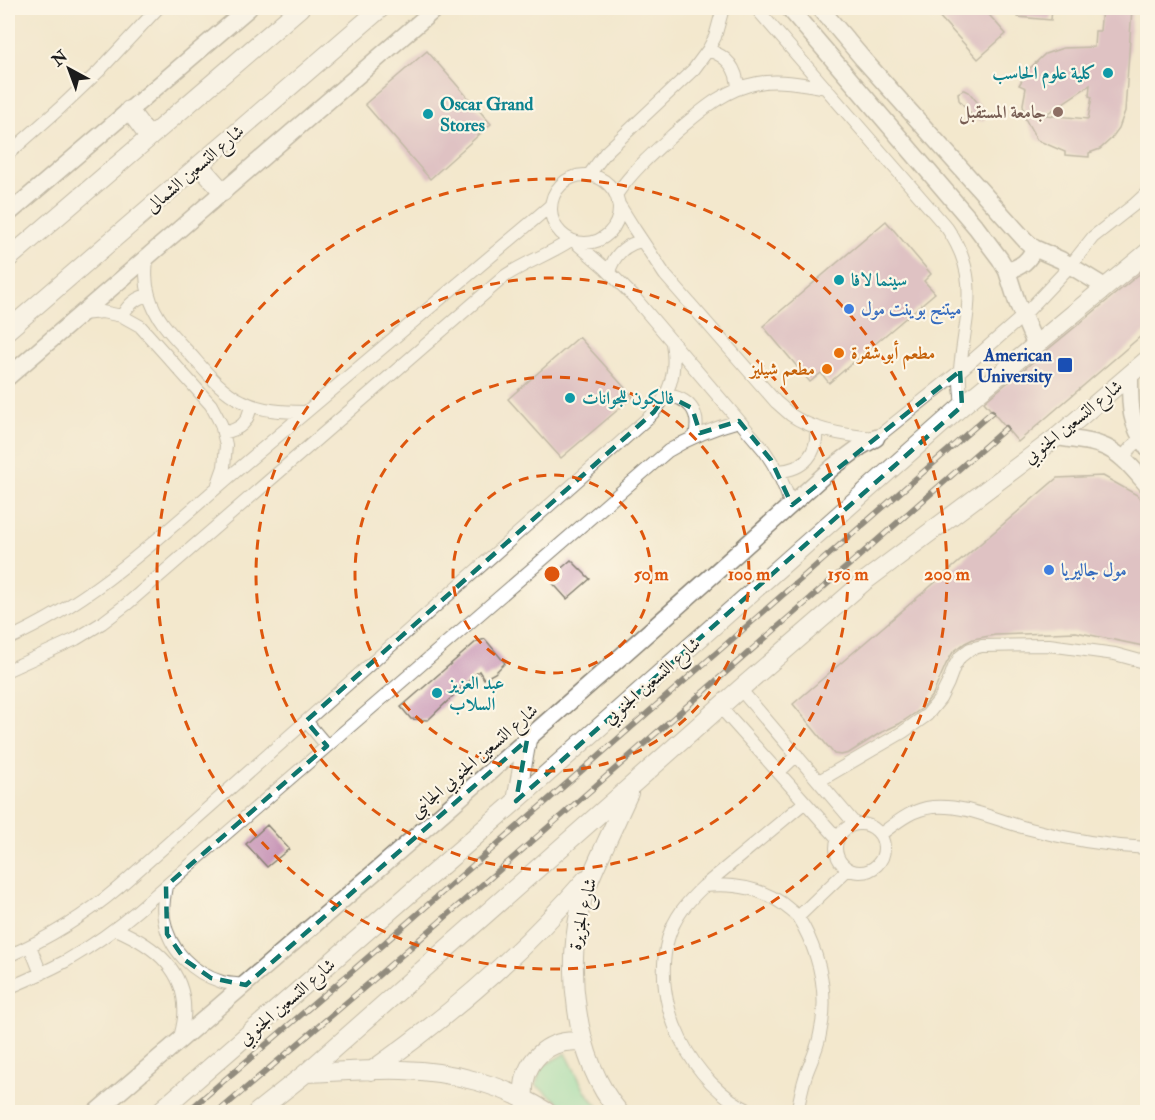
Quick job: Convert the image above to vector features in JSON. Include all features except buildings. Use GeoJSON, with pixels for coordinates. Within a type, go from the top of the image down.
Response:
{"type":"FeatureCollection","features":[{"type":"Feature","properties":{"kind":"main road"},"geometry":{"type":"LineString","coordinates":[[8,260],[300,8]]}},
{"type":"Feature","properties":{"kind":"main road","name":"شارع التسعين الشمالى"},"geometry":{"type":"LineString","coordinates":[[8,330],[381,8]]}},
{"type":"Feature","properties":{"kind":"main road"},"geometry":{"type":"LineString","coordinates":[[129,110],[149,137]]}},
{"type":"Feature","properties":{"kind":"main road"},"geometry":{"type":"LineString","coordinates":[[199,165],[223,192]]}},
{"type":"Feature","properties":{"kind":"main road","name":"شارع التسعين الجنوبي"},"geometry":{"type":"LineString","coordinates":[[159,1113],[962,406],[1148,252]]}},
{"type":"Feature","properties":{"kind":"main road","name":"شارع التسعين الجنوبي"},"geometry":{"type":"LineString","coordinates":[[257,1113],[306,1073],[873,574],[1058,437],[1148,359]]}},
{"type":"Feature","properties":{"kind":"main road"},"geometry":{"type":"LineString","coordinates":[[516,801],[527,740]]}},
{"type":"Feature","properties":{"kind":"main road","name":"شارع الجزيرة"},"geometry":{"type":"LineString","coordinates":[[619,1113],[601,1085],[584,1042],[577,1014],[573,956],[583,898],[632,786]]}},
{"type":"Feature","properties":{"kind":"main road"},"geometry":{"type":"LineString","coordinates":[[371,1071],[440,1021],[489,979],[535,935],[593,871]]}},
{"type":"Feature","properties":{"kind":"main road"},"geometry":{"type":"LineString","coordinates":[[524,1099],[526,1073],[542,1052],[557,1043],[584,1042]]}},
{"type":"Feature","properties":{"kind":"main road"},"geometry":{"type":"LineString","coordinates":[[306,1073],[402,1070],[434,1072],[494,1087],[524,1099],[547,1113]]}},
{"type":"Feature","properties":{"kind":"street"},"geometry":{"type":"LineString","coordinates":[[8,154],[99,71],[158,8]]}},
{"type":"Feature","properties":{"kind":"street"},"geometry":{"type":"LineString","coordinates":[[8,214],[249,8]]}},
{"type":"Feature","properties":{"kind":"street"},"geometry":{"type":"LineString","coordinates":[[8,377],[436,8]]}},
{"type":"Feature","properties":{"kind":"street"},"geometry":{"type":"LineString","coordinates":[[589,175],[606,152],[694,69],[708,50],[723,8]]}},
{"type":"Feature","properties":{"kind":"street"},"geometry":{"type":"LineString","coordinates":[[756,8],[940,219],[956,241],[968,274],[970,292],[960,371],[962,406]]}},
{"type":"Feature","properties":{"kind":"street"},"geometry":{"type":"LineString","coordinates":[[789,8],[976,226],[1007,271],[1035,346]]}},
{"type":"Feature","properties":{"kind":"street"},"geometry":{"type":"LineString","coordinates":[[820,8],[1024,240],[1034,248],[1105,287]]}},
{"type":"Feature","properties":{"kind":"street"},"geometry":{"type":"LineString","coordinates":[[708,50],[724,57],[730,63],[735,71],[738,88]]}},
{"type":"Feature","properties":{"kind":"street"},"geometry":{"type":"LineString","coordinates":[[8,670],[76,639],[127,604],[505,276],[572,241],[591,242],[607,235],[617,220],[619,212],[617,199],[631,174],[709,104],[738,88],[758,83],[778,81],[826,88]]}},
{"type":"Feature","properties":{"kind":"street"},"geometry":{"type":"LineString","coordinates":[[791,506],[777,471],[764,450],[634,297],[609,272],[557,229],[551,213],[551,205],[553,196],[564,182],[571,178],[589,175],[597,177],[611,187],[641,241],[665,275],[776,402],[791,415],[816,427],[857,437],[876,438],[960,371],[1023,316],[1070,266],[1093,237],[1148,192]]}},
{"type":"Feature","properties":{"kind":"street"},"geometry":{"type":"LineString","coordinates":[[8,639],[50,618],[129,564],[551,205]]}},
{"type":"Feature","properties":{"kind":"street"},"geometry":{"type":"LineString","coordinates":[[609,272],[614,259],[623,249],[641,241]]}},
{"type":"Feature","properties":{"kind":"street"},"geometry":{"type":"LineString","coordinates":[[1007,271],[1024,264],[1034,248]]}},
{"type":"Feature","properties":{"kind":"street"},"geometry":{"type":"LineString","coordinates":[[147,258],[146,276],[149,295],[156,312],[166,328],[211,378],[226,392],[262,409],[305,412]]}},
{"type":"Feature","properties":{"kind":"street"},"geometry":{"type":"LineString","coordinates":[[122,316],[132,302],[149,295]]}},
{"type":"Feature","properties":{"kind":"street"},"geometry":{"type":"LineString","coordinates":[[82,314],[102,312],[122,316],[140,326],[211,405],[221,424],[226,445],[224,467],[217,487]]}},
{"type":"Feature","properties":{"kind":"street"},"geometry":{"type":"LineString","coordinates":[[8,956],[66,926],[100,903],[649,417],[666,395],[673,375],[672,343]]}},
{"type":"Feature","properties":{"kind":"street"},"geometry":{"type":"LineString","coordinates":[[1130,375],[1132,418],[1145,445]]}},
{"type":"Feature","properties":{"kind":"street"},"geometry":{"type":"LineString","coordinates":[[666,395],[681,398],[692,408],[697,422],[695,436]]}},
{"type":"Feature","properties":{"kind":"street"},"geometry":{"type":"LineString","coordinates":[[223,433],[242,425],[249,414],[251,405]]}},
{"type":"Feature","properties":{"kind":"street"},"geometry":{"type":"LineString","coordinates":[[8,988],[41,974],[92,945],[116,928],[668,451],[709,430],[739,421]]}},
{"type":"Feature","properties":{"kind":"street"},"geometry":{"type":"LineString","coordinates":[[777,471],[793,469],[811,456],[816,442],[816,427]]}},
{"type":"Feature","properties":{"kind":"street"},"geometry":{"type":"LineString","coordinates":[[1058,437],[1100,445],[1116,453],[1148,486]]}},
{"type":"Feature","properties":{"kind":"street","name":"شارع التسعين الجنوبي الجانبى"},"geometry":{"type":"LineString","coordinates":[[96,1113],[527,740],[840,462],[876,438]]}},
{"type":"Feature","properties":{"kind":"street"},"geometry":{"type":"LineString","coordinates":[[1124,460],[1129,449],[1134,445],[1145,445]]}},
{"type":"Feature","properties":{"kind":"street"},"geometry":{"type":"LineString","coordinates":[[819,781],[903,732],[927,715],[940,699],[960,657],[970,649],[982,646],[1049,645],[1115,654],[1148,663]]}},
{"type":"Feature","properties":{"kind":"street"},"geometry":{"type":"LineString","coordinates":[[740,689],[855,824]]}},
{"type":"Feature","properties":{"kind":"street"},"geometry":{"type":"LineString","coordinates":[[720,707],[838,839]]}},
{"type":"Feature","properties":{"kind":"street"},"geometry":{"type":"LineString","coordinates":[[306,721],[327,746]]}},
{"type":"Feature","properties":{"kind":"street"},"geometry":{"type":"LineString","coordinates":[[778,772],[797,755]]}},
{"type":"Feature","properties":{"kind":"street"},"geometry":{"type":"LineString","coordinates":[[752,1113],[725,1095],[690,1057],[669,1010],[664,984],[664,958],[668,938],[676,918],[688,901],[805,801]]}},
{"type":"Feature","properties":{"kind":"street"},"geometry":{"type":"LineString","coordinates":[[881,834],[905,816],[919,810],[945,807],[967,810],[1025,828],[1076,840],[1148,848]]}},
{"type":"Feature","properties":{"kind":"street"},"geometry":{"type":"LineString","coordinates":[[862,823],[870,825],[881,834],[885,850],[878,865],[864,872],[856,872],[843,865],[836,852],[838,839],[848,827],[862,823]]}},
{"type":"Feature","properties":{"kind":"street"},"geometry":{"type":"LineString","coordinates":[[798,917],[848,869]]}},
{"type":"Feature","properties":{"kind":"street"},"geometry":{"type":"LineString","coordinates":[[704,886],[724,884],[745,887],[765,893],[783,903],[798,917],[813,949],[820,969],[823,991],[821,1033],[806,1074],[797,1113]]}},
{"type":"Feature","properties":{"kind":"street"},"geometry":{"type":"LineString","coordinates":[[166,886],[163,918],[167,934],[175,948],[198,971],[211,978],[225,983],[246,985]]}},
{"type":"Feature","properties":{"kind":"street"},"geometry":{"type":"LineString","coordinates":[[116,928],[144,942],[159,953],[180,983],[184,1001],[184,1020],[179,1042]]}},
{"type":"Feature","properties":{"kind":"street"},"geometry":{"type":"LineString","coordinates":[[30,946],[41,974]]}},
{"type":"Feature","properties":{"kind":"highlighted area"},"geometry":{"type":"Polygon","coordinates":[[[960,371],[962,406],[516,801],[527,740],[246,985],[211,978],[185,960],[167,934],[166,886],[327,746],[306,721],[654,412],[666,395],[692,408],[700,433],[739,421],[771,460],[792,505],[960,371]]]}},
{"type":"Feature","properties":{"kind":"green space"},"geometry":{"type":"Polygon","coordinates":[[[566,1053],[585,1091],[603,1112],[571,1112],[536,1085],[541,1067],[566,1053]]]}},
{"type":"Feature","properties":{"kind":"railway"},"geometry":{"type":"LineString","coordinates":[[187,1112],[350,973],[992,412]]}},
{"type":"Feature","properties":{"kind":"railway"},"geometry":{"type":"LineString","coordinates":[[218,1112],[373,980],[1006,428]]}},
{"type":"Feature","properties":{"kind":"place","name":"كلية علوم الحاسب"},"geometry":{"type":"Point","coordinates":[1108,73]}},
{"type":"Feature","properties":{"kind":"place","name":"جامعة المستقبل"},"geometry":{"type":"Point","coordinates":[1058,112]}},
{"type":"Feature","properties":{"kind":"place","name":"Oscar Grand Stores"},"geometry":{"type":"Point","coordinates":[428,114]}},
{"type":"Feature","properties":{"kind":"place","name":"سينما لافا"},"geometry":{"type":"Point","coordinates":[839,280]}},
{"type":"Feature","properties":{"kind":"place","name":"ميتنج بوينت مول"},"geometry":{"type":"Point","coordinates":[849,309]}},
{"type":"Feature","properties":{"kind":"place","name":"مطعم أبو شقرة"},"geometry":{"type":"Point","coordinates":[839,353]}},
{"type":"Feature","properties":{"kind":"place","name":"American University"},"geometry":{"type":"Point","coordinates":[1065,365]}},
{"type":"Feature","properties":{"kind":"place","name":"مطعم شيليز"},"geometry":{"type":"Point","coordinates":[827,369]}},
{"type":"Feature","properties":{"kind":"place","name":"فالكون للجوانات"},"geometry":{"type":"Point","coordinates":[570,398]}},
{"type":"Feature","properties":{"kind":"place","name":"مول جاليريا"},"geometry":{"type":"Point","coordinates":[1049,570]}},
{"type":"Feature","properties":{"kind":"place","name":"عبد العزيز السلاب"},"geometry":{"type":"Point","coordinates":[437,693]}}]}
